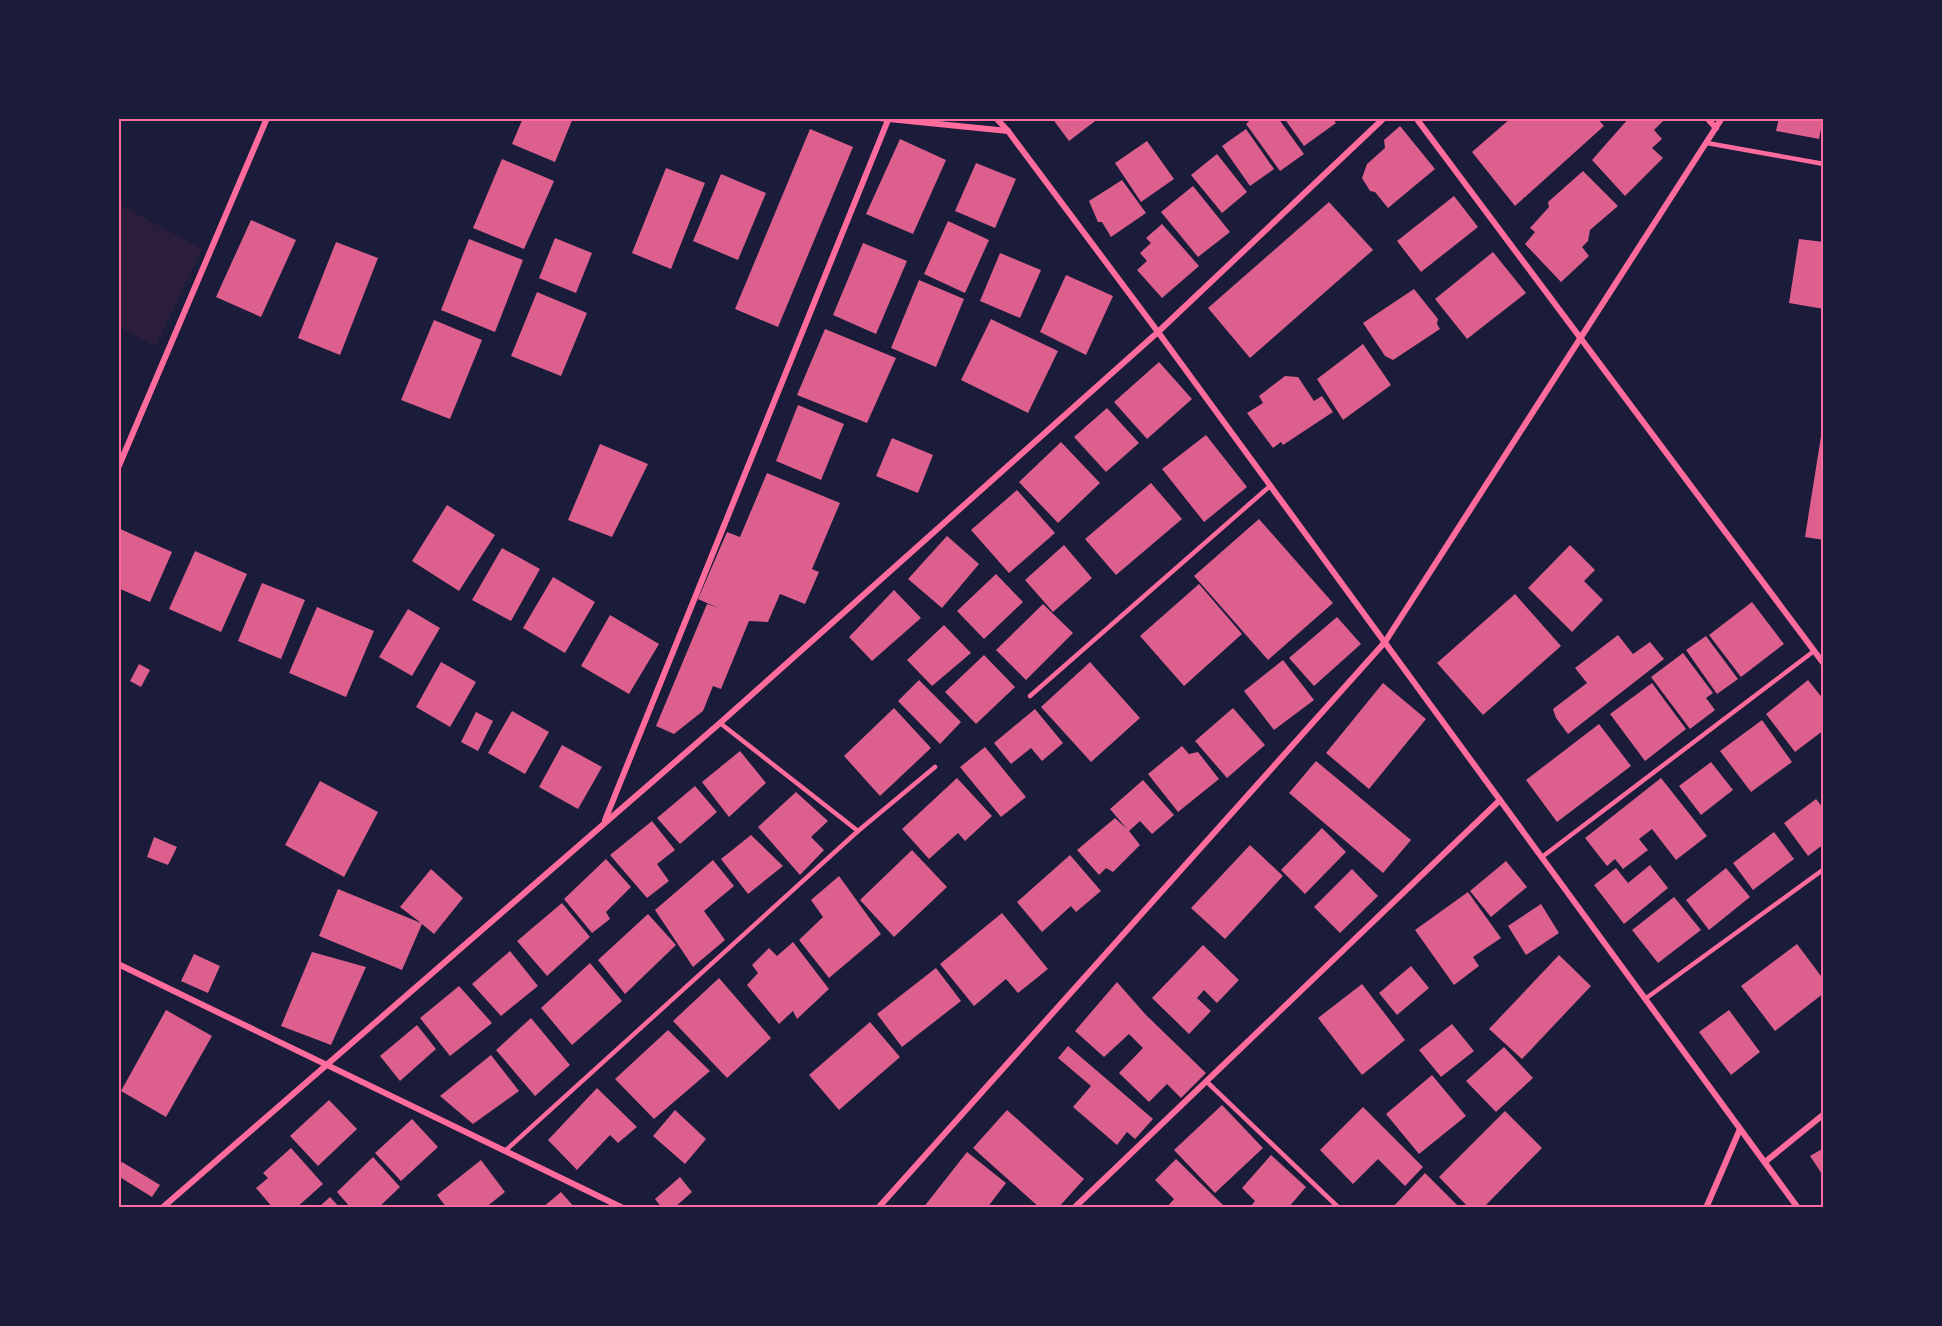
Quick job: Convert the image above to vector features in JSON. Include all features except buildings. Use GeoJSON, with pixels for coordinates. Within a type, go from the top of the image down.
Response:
{"type":"FeatureCollection","features":[{"type":"Feature","properties":{"kind":"street"},"geometry":{"type":"LineString","coordinates":[[119,464],[267,118]]}},
{"type":"Feature","properties":{"kind":"street"},"geometry":{"type":"LineString","coordinates":[[879,118],[1008,131]]}},
{"type":"Feature","properties":{"kind":"street"},"geometry":{"type":"LineString","coordinates":[[996,118],[1158,332],[1798,1208]]}},
{"type":"Feature","properties":{"kind":"street"},"geometry":{"type":"LineString","coordinates":[[162,1208],[720,723],[1158,332],[1384,118]]}},
{"type":"Feature","properties":{"kind":"street"},"geometry":{"type":"LineString","coordinates":[[1416,118],[1824,663]]}},
{"type":"Feature","properties":{"kind":"street"},"geometry":{"type":"LineString","coordinates":[[1707,118],[1716,128]]}},
{"type":"Feature","properties":{"kind":"street"},"geometry":{"type":"LineString","coordinates":[[878,1208],[1385,642],[1722,118]]}},
{"type":"Feature","properties":{"kind":"street"},"geometry":{"type":"LineString","coordinates":[[603,823],[888,120]]}},
{"type":"Feature","properties":{"kind":"street"},"geometry":{"type":"LineString","coordinates":[[1074,1208],[1500,800]]}},
{"type":"Feature","properties":{"kind":"street"},"geometry":{"type":"LineString","coordinates":[[118,964],[506,1151],[610,1205],[623,1208]]}},
{"type":"Feature","properties":{"kind":"street"},"geometry":{"type":"LineString","coordinates":[[1765,1162],[1824,1114]]}},
{"type":"Feature","properties":{"kind":"street"},"geometry":{"type":"LineString","coordinates":[[1706,1208],[1740,1129]]}},
{"type":"Feature","properties":{"kind":"lane"},"geometry":{"type":"LineString","coordinates":[[1707,143],[1824,164]]}},
{"type":"Feature","properties":{"kind":"lane"},"geometry":{"type":"LineString","coordinates":[[1030,696],[1270,486]]}},
{"type":"Feature","properties":{"kind":"lane"},"geometry":{"type":"LineString","coordinates":[[1542,857],[1815,651]]}},
{"type":"Feature","properties":{"kind":"lane"},"geometry":{"type":"LineString","coordinates":[[720,723],[858,831]]}},
{"type":"Feature","properties":{"kind":"lane"},"geometry":{"type":"LineString","coordinates":[[506,1151],[858,831],[935,767]]}},
{"type":"Feature","properties":{"kind":"lane"},"geometry":{"type":"LineString","coordinates":[[1645,999],[1824,869]]}},
{"type":"Feature","properties":{"kind":"lane"},"geometry":{"type":"LineString","coordinates":[[1206,1081],[1339,1208]]}},
{"type":"Feature","properties":{"kind":"shaded area"},"geometry":{"type":"Polygon","coordinates":[[[119,204],[202,249],[155,347],[119,326],[119,204]]]}}]}
